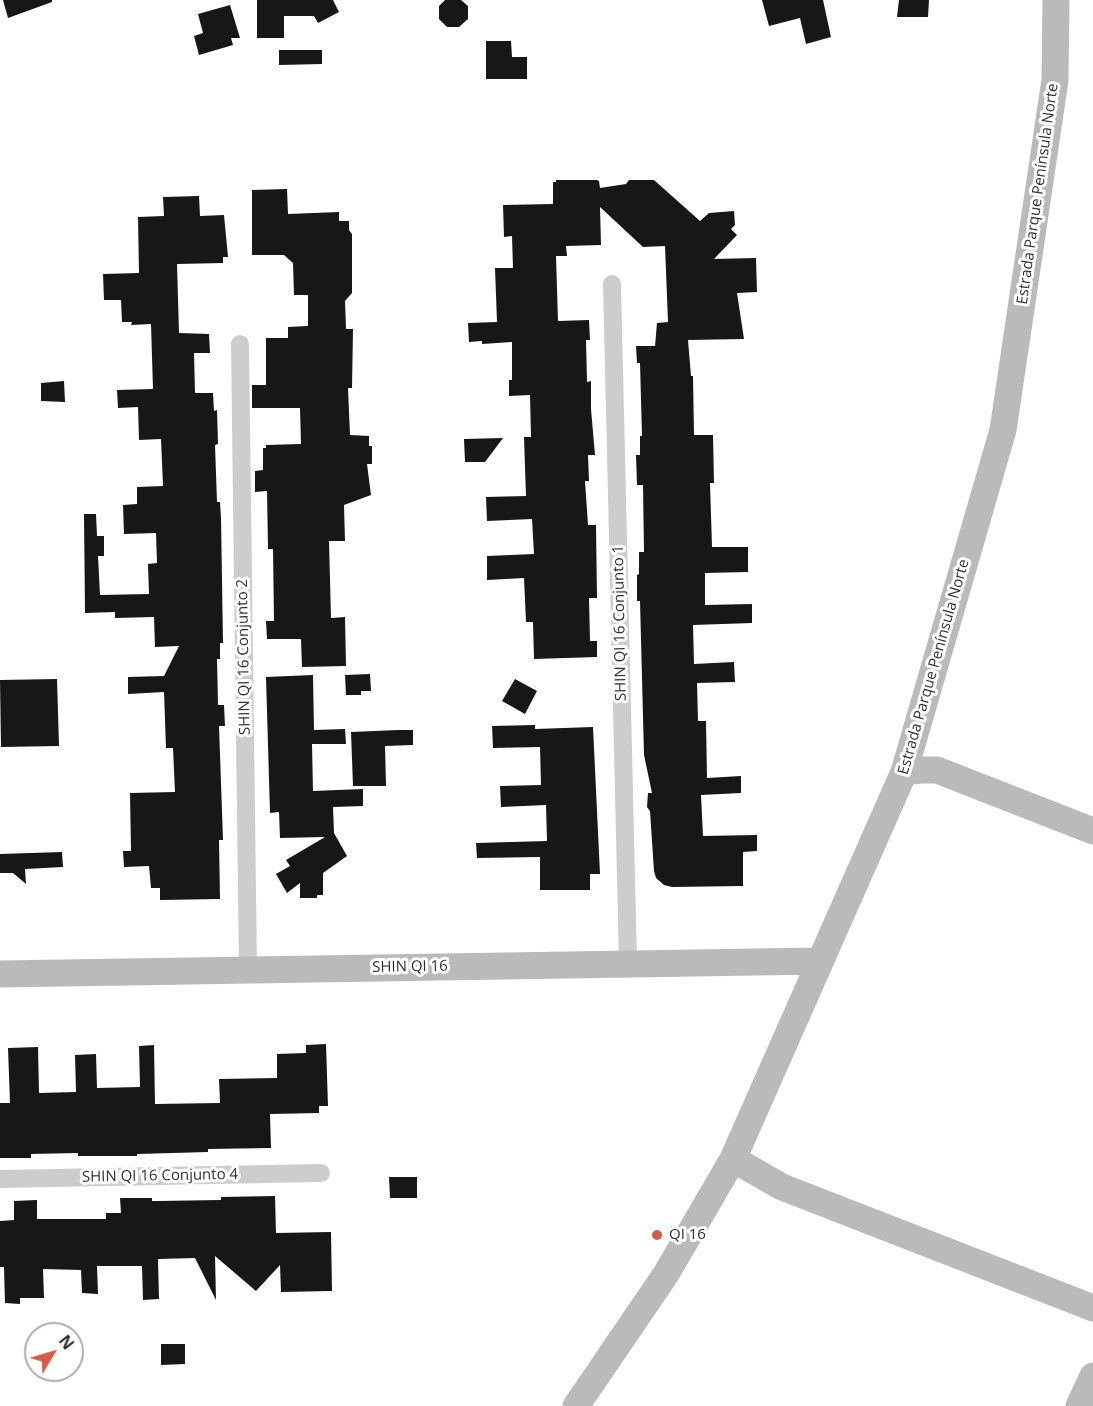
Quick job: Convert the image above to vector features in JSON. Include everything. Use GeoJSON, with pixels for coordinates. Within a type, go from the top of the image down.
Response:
{"type":"FeatureCollection","features":[{"type":"Feature","properties":{"kind":"main road","name":"Estrada Parque Península Norte"},"geometry":{"type":"LineString","coordinates":[[576,1406],[666,1274],[733,1160],[904,772],[1003,430],[1055,80],[1056,0]]}},
{"type":"Feature","properties":{"kind":"main road"},"geometry":{"type":"LineString","coordinates":[[904,772],[937,770],[1093,831]]}},
{"type":"Feature","properties":{"kind":"main road","name":"SHIN QI 16"},"geometry":{"type":"LineString","coordinates":[[0,974],[820,961]]}},
{"type":"Feature","properties":{"kind":"main road"},"geometry":{"type":"LineString","coordinates":[[733,1160],[782,1187],[1093,1308]]}},
{"type":"Feature","properties":{"kind":"street","name":"SHIN QI 16 Conjunto 1"},"geometry":{"type":"LineString","coordinates":[[612,284],[628,963]]}},
{"type":"Feature","properties":{"kind":"street","name":"SHIN QI 16 Conjunto 2"},"geometry":{"type":"LineString","coordinates":[[240,344],[248,970]]}},
{"type":"Feature","properties":{"kind":"street","name":"SHIN QI 16 Conjunto 4"},"geometry":{"type":"LineString","coordinates":[[0,1179],[321,1173]]}},
{"type":"Feature","properties":{"kind":"building"},"geometry":{"type":"Polygon","coordinates":[[[3,0],[52,0],[52,2],[8,18],[3,0]]]}},
{"type":"Feature","properties":{"kind":"building"},"geometry":{"type":"Polygon","coordinates":[[[257,0],[333,0],[339,12],[318,23],[314,16],[284,16],[284,38],[257,38],[257,0]]]}},
{"type":"Feature","properties":{"kind":"building"},"geometry":{"type":"Polygon","coordinates":[[[445,0],[461,0],[468,6],[468,19],[459,27],[447,27],[439,19],[439,6],[445,0]]]}},
{"type":"Feature","properties":{"kind":"building"},"geometry":{"type":"Polygon","coordinates":[[[762,0],[823,0],[831,37],[806,44],[800,18],[769,26],[762,0]]]}},
{"type":"Feature","properties":{"kind":"building"},"geometry":{"type":"Polygon","coordinates":[[[899,0],[929,0],[928,17],[897,17],[899,0]]]}},
{"type":"Feature","properties":{"kind":"building"},"geometry":{"type":"Polygon","coordinates":[[[230,5],[240,38],[231,38],[233,45],[199,55],[194,36],[203,33],[198,14],[230,5]]]}},
{"type":"Feature","properties":{"kind":"building"},"geometry":{"type":"Polygon","coordinates":[[[486,41],[511,41],[512,57],[527,57],[527,79],[486,79],[486,41]]]}},
{"type":"Feature","properties":{"kind":"building"},"geometry":{"type":"Polygon","coordinates":[[[279,50],[322,50],[322,64],[279,65],[279,50]]]}},
{"type":"Feature","properties":{"kind":"building"},"geometry":{"type":"Polygon","coordinates":[[[556,180],[597,180],[600,188],[626,184],[629,180],[654,180],[700,221],[709,213],[734,211],[735,225],[731,229],[737,235],[714,259],[756,258],[757,292],[737,293],[744,339],[688,340],[691,376],[693,376],[694,435],[713,435],[714,483],[710,483],[712,547],[748,547],[748,572],[705,573],[705,605],[752,604],[752,623],[693,625],[694,664],[734,662],[735,682],[697,683],[698,721],[706,721],[707,778],[741,776],[741,793],[701,795],[703,836],[757,835],[757,851],[743,852],[743,886],[672,887],[664,885],[656,878],[654,871],[650,811],[647,807],[648,793],[652,793],[644,755],[640,601],[637,601],[639,552],[644,552],[643,485],[637,485],[636,455],[640,455],[640,436],[642,436],[640,363],[637,363],[636,346],[655,346],[657,323],[668,322],[665,246],[643,247],[600,207],[601,245],[566,246],[567,256],[556,256],[558,321],[589,320],[590,340],[586,340],[587,382],[591,381],[595,455],[588,455],[589,481],[585,481],[588,525],[596,525],[597,598],[589,598],[590,641],[597,641],[597,657],[534,659],[533,622],[526,622],[524,578],[487,580],[487,556],[534,554],[532,519],[487,521],[486,497],[526,496],[524,437],[531,437],[530,395],[509,396],[509,380],[512,380],[512,342],[482,344],[482,341],[469,342],[468,323],[497,322],[495,268],[513,268],[512,236],[504,237],[503,205],[553,204],[553,182],[556,180]]]}},
{"type":"Feature","properties":{"kind":"building"},"geometry":{"type":"Polygon","coordinates":[[[287,189],[288,214],[339,212],[339,221],[349,221],[349,230],[352,234],[352,293],[345,301],[346,329],[353,329],[352,388],[348,388],[350,435],[369,436],[369,446],[372,446],[372,464],[367,464],[371,495],[344,505],[345,541],[329,541],[331,618],[345,617],[346,666],[302,667],[301,639],[267,639],[266,621],[274,621],[273,549],[268,549],[267,491],[255,492],[255,471],[263,470],[263,448],[266,448],[266,445],[301,444],[300,408],[252,408],[252,385],[266,385],[266,338],[288,338],[288,327],[308,326],[308,295],[294,295],[293,263],[284,255],[252,255],[252,190],[287,189]]]}},
{"type":"Feature","properties":{"kind":"building"},"geometry":{"type":"Polygon","coordinates":[[[199,196],[200,216],[224,215],[228,257],[223,257],[223,263],[177,264],[179,333],[209,334],[210,353],[194,353],[195,393],[213,393],[214,411],[217,410],[218,444],[215,445],[217,502],[220,502],[221,518],[223,643],[220,643],[220,659],[217,659],[218,705],[224,705],[225,726],[219,726],[223,840],[219,840],[220,899],[160,900],[160,888],[151,888],[149,866],[124,867],[123,851],[131,851],[130,793],[175,792],[173,748],[166,748],[164,692],[128,694],[128,677],[164,676],[179,646],[155,647],[154,617],[115,618],[115,612],[85,613],[84,514],[96,514],[97,536],[104,536],[104,556],[98,556],[100,595],[149,594],[148,564],[157,563],[156,533],[124,534],[123,505],[137,504],[137,487],[163,486],[161,439],[139,440],[138,407],[118,408],[117,390],[153,389],[151,324],[131,325],[132,322],[122,322],[121,300],[104,300],[103,274],[139,273],[138,217],[164,216],[163,197],[199,196]]]}},
{"type":"Feature","properties":{"kind":"building"},"geometry":{"type":"Polygon","coordinates":[[[64,381],[65,402],[41,401],[41,383],[64,381]]]}},
{"type":"Feature","properties":{"kind":"building"},"geometry":{"type":"Polygon","coordinates":[[[503,438],[485,462],[465,462],[464,439],[503,438]]]}},
{"type":"Feature","properties":{"kind":"building"},"geometry":{"type":"Polygon","coordinates":[[[370,674],[371,691],[361,691],[361,695],[346,695],[345,675],[370,674]]]}},
{"type":"Feature","properties":{"kind":"building"},"geometry":{"type":"Polygon","coordinates":[[[313,675],[314,730],[345,729],[346,744],[312,744],[313,791],[363,789],[363,806],[333,807],[334,833],[347,856],[323,873],[323,895],[317,895],[317,898],[300,898],[300,883],[287,893],[276,874],[290,866],[286,860],[325,837],[280,838],[279,812],[270,813],[266,677],[313,675]]]}},
{"type":"Feature","properties":{"kind":"building"},"geometry":{"type":"Polygon","coordinates":[[[57,679],[59,746],[1,747],[0,680],[57,679]]]}},
{"type":"Feature","properties":{"kind":"building"},"geometry":{"type":"Polygon","coordinates":[[[515,679],[537,691],[525,714],[502,701],[515,679]]]}},
{"type":"Feature","properties":{"kind":"building"},"geometry":{"type":"Polygon","coordinates":[[[535,725],[535,729],[593,727],[600,874],[590,874],[590,890],[540,890],[540,857],[477,858],[476,843],[547,841],[546,805],[501,807],[500,786],[541,785],[540,747],[493,748],[492,726],[535,725]]]}},
{"type":"Feature","properties":{"kind":"building"},"geometry":{"type":"Polygon","coordinates":[[[413,730],[413,745],[385,746],[386,786],[353,786],[351,732],[413,730]]]}},
{"type":"Feature","properties":{"kind":"building"},"geometry":{"type":"Polygon","coordinates":[[[62,852],[63,867],[25,869],[26,884],[13,873],[0,873],[0,854],[62,852]]]}},
{"type":"Feature","properties":{"kind":"building"},"geometry":{"type":"Polygon","coordinates":[[[326,1044],[328,1106],[319,1106],[319,1113],[270,1114],[271,1148],[208,1149],[208,1152],[137,1154],[137,1156],[78,1156],[78,1153],[31,1154],[31,1158],[0,1158],[0,1103],[10,1103],[8,1048],[38,1047],[39,1093],[76,1092],[75,1055],[96,1054],[97,1088],[140,1087],[139,1046],[154,1045],[155,1104],[220,1103],[219,1079],[277,1078],[277,1054],[306,1053],[306,1045],[326,1044]]]}},
{"type":"Feature","properties":{"kind":"building"},"geometry":{"type":"Polygon","coordinates":[[[389,1177],[417,1177],[417,1198],[390,1198],[389,1177]]]}},
{"type":"Feature","properties":{"kind":"building"},"geometry":{"type":"Polygon","coordinates":[[[275,1196],[276,1233],[331,1232],[332,1291],[281,1292],[280,1265],[256,1291],[215,1256],[216,1300],[195,1258],[158,1259],[159,1299],[143,1300],[142,1266],[97,1266],[98,1294],[82,1293],[81,1270],[43,1269],[44,1298],[20,1298],[20,1304],[5,1303],[4,1267],[0,1267],[0,1221],[14,1220],[14,1201],[37,1200],[37,1219],[106,1219],[106,1213],[121,1213],[120,1198],[152,1198],[152,1201],[157,1201],[275,1196]]]}},
{"type":"Feature","properties":{"kind":"building"},"geometry":{"type":"Polygon","coordinates":[[[161,1344],[185,1344],[185,1364],[161,1365],[161,1344]]]}},
{"type":"Feature","properties":{"kind":"place","name":"QI 16"},"geometry":{"type":"Point","coordinates":[657,1235]}}]}
